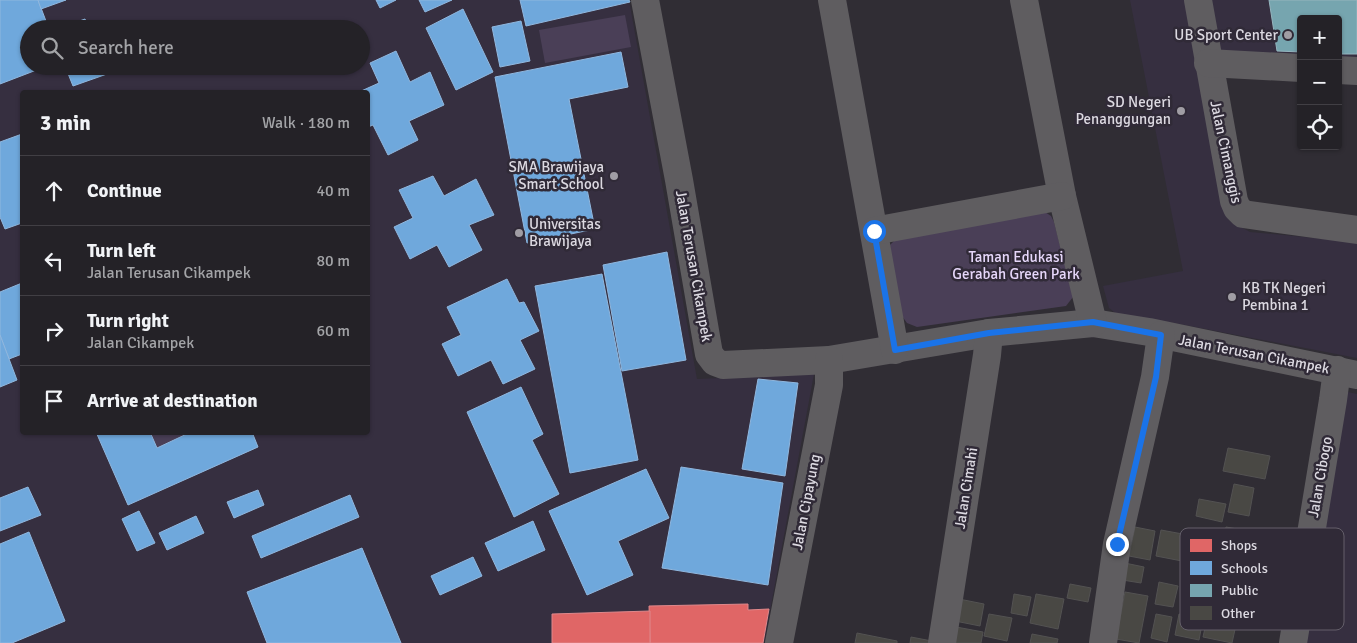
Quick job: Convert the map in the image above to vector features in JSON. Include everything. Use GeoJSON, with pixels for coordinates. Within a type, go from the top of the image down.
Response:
{"type":"FeatureCollection","features":[{"type":"Feature","properties":{"kind":"street","name":"Jalan Terusan Cikampek"},"geometry":{"type":"LineString","coordinates":[[645,0],[681,190],[709,354],[715,362],[723,364],[829,360],[989,333],[1093,322],[1347,373]]}},
{"type":"Feature","properties":{"kind":"street"},"geometry":{"type":"LineString","coordinates":[[832,0],[895,350]]}},
{"type":"Feature","properties":{"kind":"street"},"geometry":{"type":"LineString","coordinates":[[1024,0],[1062,196],[1093,322]]}},
{"type":"Feature","properties":{"kind":"street","name":"Jalan Cimanggis"},"geometry":{"type":"LineString","coordinates":[[1198,0],[1208,63],[1234,201],[1237,208],[1243,214],[1357,230]]}},
{"type":"Feature","properties":{"kind":"street"},"geometry":{"type":"LineString","coordinates":[[1208,63],[1297,68]]}},
{"type":"Feature","properties":{"kind":"street"},"geometry":{"type":"LineString","coordinates":[[1342,70],[1357,71]]}},
{"type":"Feature","properties":{"kind":"street"},"geometry":{"type":"LineString","coordinates":[[874,231],[1062,196]]}},
{"type":"Feature","properties":{"kind":"street","name":"Jalan Cimahi"},"geometry":{"type":"LineString","coordinates":[[942,643],[989,333]]}},
{"type":"Feature","properties":{"kind":"street"},"geometry":{"type":"LineString","coordinates":[[1103,643],[1117,544],[1156,377],[1161,335]]}},
{"type":"Feature","properties":{"kind":"street","name":"Jalan Cipayung"},"geometry":{"type":"LineString","coordinates":[[780,643],[829,385],[829,360]]}},
{"type":"Feature","properties":{"kind":"street","name":"Jalan Cibogo"},"geometry":{"type":"LineString","coordinates":[[1311,528],[1333,400],[1347,373]]}},
{"type":"Feature","properties":{"kind":"street","name":"Jalan Cibogo"},"geometry":{"type":"LineString","coordinates":[[1292,643],[1294,630]]}},
{"type":"Feature","properties":{"kind":"shaded area","name":"Universitas Brawijaya"},"geometry":{"type":"Polygon","coordinates":[[[0,0],[629,0],[697,379],[814,374],[764,643],[0,643],[0,0]]]}},
{"type":"Feature","properties":{"kind":"shaded area"},"geometry":{"type":"Polygon","coordinates":[[[1130,0],[1191,0],[1230,221],[1250,232],[1357,242],[1357,358],[1174,323],[1118,315],[1109,308],[1103,286],[1183,271],[1130,0]]]}},
{"type":"Feature","properties":{"kind":"shaded area"},"geometry":{"type":"Polygon","coordinates":[[[1212,0],[1357,0],[1357,61],[1342,60],[1342,15],[1297,15],[1297,58],[1215,55],[1212,0]]]}},
{"type":"Feature","properties":{"kind":"shaded area"},"geometry":{"type":"Polygon","coordinates":[[[1343,391],[1357,394],[1357,643],[1302,643],[1304,630],[1344,630],[1344,528],[1321,528],[1343,391]]]}},
{"type":"Feature","properties":{"kind":"green space"},"geometry":{"type":"Polygon","coordinates":[[[625,15],[631,47],[545,63],[539,30],[625,15]]]}},
{"type":"Feature","properties":{"kind":"green space","name":"Taman Edukasi Gerabah Green Park"},"geometry":{"type":"Polygon","coordinates":[[[1045,212],[1051,216],[1054,222],[1073,297],[1066,306],[917,327],[907,323],[899,312],[890,245],[898,237],[1045,212]]]}},
{"type":"Feature","properties":{"kind":"green space"},"geometry":{"type":"Polygon","coordinates":[[[151,435],[186,435],[157,448],[151,435]]]}},
{"type":"Feature","properties":{"kind":"building: Shops"},"geometry":{"type":"Polygon","coordinates":[[[748,604],[748,610],[769,609],[763,643],[650,643],[649,606],[748,604]]]}},
{"type":"Feature","properties":{"kind":"building: Shops"},"geometry":{"type":"Polygon","coordinates":[[[650,611],[650,643],[552,643],[552,614],[650,611]]]}},
{"type":"Feature","properties":{"kind":"building: Schools"},"geometry":{"type":"Polygon","coordinates":[[[0,0],[38,0],[46,20],[20,20],[20,75],[24,75],[0,84],[0,0]]]}},
{"type":"Feature","properties":{"kind":"building: Schools"},"geometry":{"type":"Polygon","coordinates":[[[38,0],[66,0],[41,9],[38,0]]]}},
{"type":"Feature","properties":{"kind":"building: Schools"},"geometry":{"type":"Polygon","coordinates":[[[376,0],[396,0],[380,8],[376,0]]]}},
{"type":"Feature","properties":{"kind":"building: Schools"},"geometry":{"type":"Polygon","coordinates":[[[419,0],[452,0],[425,12],[419,0]]]}},
{"type":"Feature","properties":{"kind":"building: Schools"},"geometry":{"type":"Polygon","coordinates":[[[520,0],[629,0],[630,2],[526,26],[520,0]]]}},
{"type":"Feature","properties":{"kind":"building: Schools"},"geometry":{"type":"Polygon","coordinates":[[[463,9],[493,72],[456,90],[426,28],[463,9]]]}},
{"type":"Feature","properties":{"kind":"building: Schools"},"geometry":{"type":"Polygon","coordinates":[[[521,21],[530,61],[500,67],[492,27],[521,21]]]}},
{"type":"Feature","properties":{"kind":"building: Schools"},"geometry":{"type":"Polygon","coordinates":[[[396,51],[410,82],[430,72],[444,105],[409,121],[418,140],[388,155],[373,125],[370,126],[370,90],[363,90],[379,83],[370,63],[396,51]]]}},
{"type":"Feature","properties":{"kind":"building: Schools"},"geometry":{"type":"Polygon","coordinates":[[[621,52],[628,87],[569,99],[595,229],[527,243],[495,77],[621,52]]]}},
{"type":"Feature","properties":{"kind":"building: Schools"},"geometry":{"type":"Polygon","coordinates":[[[69,75],[104,75],[73,86],[69,75]]]}},
{"type":"Feature","properties":{"kind":"building: Schools"},"geometry":{"type":"Polygon","coordinates":[[[20,135],[20,224],[5,229],[0,217],[0,142],[20,135]]]}},
{"type":"Feature","properties":{"kind":"building: Schools"},"geometry":{"type":"Polygon","coordinates":[[[433,176],[444,196],[476,179],[494,215],[469,225],[482,250],[449,267],[437,245],[410,259],[394,227],[413,218],[399,190],[433,176]]]}},
{"type":"Feature","properties":{"kind":"building: Schools"},"geometry":{"type":"Polygon","coordinates":[[[667,252],[686,360],[622,371],[603,265],[667,252]]]}},
{"type":"Feature","properties":{"kind":"building: Schools"},"geometry":{"type":"Polygon","coordinates":[[[602,274],[638,460],[570,473],[535,286],[602,274]]]}},
{"type":"Feature","properties":{"kind":"building: Schools"},"geometry":{"type":"Polygon","coordinates":[[[507,279],[519,303],[524,302],[539,331],[520,340],[535,369],[503,384],[491,360],[458,376],[442,344],[461,335],[447,307],[507,279]]]}},
{"type":"Feature","properties":{"kind":"building: Schools"},"geometry":{"type":"Polygon","coordinates":[[[20,284],[20,355],[9,359],[0,335],[0,292],[20,284]]]}},
{"type":"Feature","properties":{"kind":"building: Schools"},"geometry":{"type":"Polygon","coordinates":[[[0,335],[17,380],[0,387],[0,335]]]}},
{"type":"Feature","properties":{"kind":"building: Schools"},"geometry":{"type":"Polygon","coordinates":[[[758,379],[798,383],[785,476],[742,469],[758,379]]]}},
{"type":"Feature","properties":{"kind":"building: Schools"},"geometry":{"type":"Polygon","coordinates":[[[521,387],[543,434],[532,440],[559,494],[514,517],[467,412],[521,387]]]}},
{"type":"Feature","properties":{"kind":"building: Schools"},"geometry":{"type":"Polygon","coordinates":[[[97,435],[151,435],[157,448],[185,435],[253,435],[258,447],[128,505],[97,435]]]}},
{"type":"Feature","properties":{"kind":"building: Schools"},"geometry":{"type":"Polygon","coordinates":[[[681,467],[783,483],[768,585],[662,568],[681,467]]]}},
{"type":"Feature","properties":{"kind":"building: Schools"},"geometry":{"type":"Polygon","coordinates":[[[646,469],[669,518],[618,541],[633,575],[587,595],[549,511],[646,469]]]}},
{"type":"Feature","properties":{"kind":"building: Schools"},"geometry":{"type":"Polygon","coordinates":[[[28,487],[41,515],[0,531],[0,498],[28,487]]]}},
{"type":"Feature","properties":{"kind":"building: Schools"},"geometry":{"type":"Polygon","coordinates":[[[258,490],[264,505],[234,518],[227,502],[258,490]]]}},
{"type":"Feature","properties":{"kind":"building: Schools"},"geometry":{"type":"Polygon","coordinates":[[[350,495],[359,517],[261,558],[252,536],[350,495]]]}},
{"type":"Feature","properties":{"kind":"building: Schools"},"geometry":{"type":"Polygon","coordinates":[[[139,511],[155,543],[137,551],[122,519],[139,511]]]}},
{"type":"Feature","properties":{"kind":"building: Schools"},"geometry":{"type":"Polygon","coordinates":[[[196,516],[204,533],[167,550],[159,533],[196,516]]]}},
{"type":"Feature","properties":{"kind":"building: Schools"},"geometry":{"type":"Polygon","coordinates":[[[533,521],[545,550],[498,571],[485,543],[533,521]]]}},
{"type":"Feature","properties":{"kind":"building: Schools"},"geometry":{"type":"Polygon","coordinates":[[[29,532],[65,621],[12,643],[0,643],[0,544],[29,532]]]}},
{"type":"Feature","properties":{"kind":"building: Schools"},"geometry":{"type":"Polygon","coordinates":[[[362,548],[401,643],[267,643],[247,592],[362,548]]]}},
{"type":"Feature","properties":{"kind":"building: Schools"},"geometry":{"type":"Polygon","coordinates":[[[473,557],[482,576],[440,595],[431,576],[473,557]]]}},
{"type":"Feature","properties":{"kind":"building: Public","name":"UB Sport Center"},"geometry":{"type":"Polygon","coordinates":[[[1269,0],[1357,0],[1357,54],[1342,54],[1342,15],[1297,15],[1297,52],[1277,51],[1269,0]]]}},
{"type":"Feature","properties":{"kind":"building: Other"},"geometry":{"type":"Polygon","coordinates":[[[1228,448],[1270,456],[1265,479],[1223,471],[1228,448]]]}},
{"type":"Feature","properties":{"kind":"building: Other"},"geometry":{"type":"Polygon","coordinates":[[[1234,484],[1254,488],[1249,516],[1228,512],[1234,484]]]}},
{"type":"Feature","properties":{"kind":"building: Other"},"geometry":{"type":"Polygon","coordinates":[[[1199,499],[1226,504],[1222,522],[1196,516],[1199,499]]]}},
{"type":"Feature","properties":{"kind":"building: Other"},"geometry":{"type":"Polygon","coordinates":[[[1135,527],[1155,531],[1150,560],[1129,556],[1135,527]]]}},
{"type":"Feature","properties":{"kind":"building: Other"},"geometry":{"type":"Polygon","coordinates":[[[1161,530],[1180,534],[1180,561],[1156,556],[1161,530]]]}},
{"type":"Feature","properties":{"kind":"building: Other"},"geometry":{"type":"Polygon","coordinates":[[[1120,562],[1144,567],[1141,583],[1116,579],[1120,562]]]}},
{"type":"Feature","properties":{"kind":"building: Other"},"geometry":{"type":"Polygon","coordinates":[[[1159,582],[1178,586],[1173,607],[1155,604],[1159,582]]]}},
{"type":"Feature","properties":{"kind":"building: Other"},"geometry":{"type":"Polygon","coordinates":[[[1070,584],[1091,588],[1088,602],[1067,598],[1070,584]]]}},
{"type":"Feature","properties":{"kind":"building: Other"},"geometry":{"type":"Polygon","coordinates":[[[1125,592],[1148,596],[1139,643],[1116,639],[1125,592]]]}},
{"type":"Feature","properties":{"kind":"building: Other"},"geometry":{"type":"Polygon","coordinates":[[[1014,594],[1031,597],[1027,616],[1011,613],[1014,594]]]}},
{"type":"Feature","properties":{"kind":"building: Other"},"geometry":{"type":"Polygon","coordinates":[[[1036,594],[1064,599],[1058,629],[1030,623],[1036,594]]]}},
{"type":"Feature","properties":{"kind":"building: Other"},"geometry":{"type":"Polygon","coordinates":[[[959,599],[984,604],[980,626],[955,621],[959,599]]]}},
{"type":"Feature","properties":{"kind":"building: Other"},"geometry":{"type":"Polygon","coordinates":[[[989,614],[1012,618],[1007,641],[984,636],[989,614]]]}},
{"type":"Feature","properties":{"kind":"building: Other"},"geometry":{"type":"Polygon","coordinates":[[[1156,614],[1172,617],[1167,642],[1151,638],[1156,614]]]}},
{"type":"Feature","properties":{"kind":"building: Other"},"geometry":{"type":"Polygon","coordinates":[[[1179,614],[1180,630],[1201,630],[1199,640],[1175,635],[1179,614]]]}},
{"type":"Feature","properties":{"kind":"building: Other"},"geometry":{"type":"Polygon","coordinates":[[[951,626],[983,632],[981,643],[948,643],[951,626]]]}},
{"type":"Feature","properties":{"kind":"building: Other"},"geometry":{"type":"Polygon","coordinates":[[[1205,630],[1235,630],[1232,643],[1203,637],[1205,630]]]}},
{"type":"Feature","properties":{"kind":"building: Other"},"geometry":{"type":"Polygon","coordinates":[[[857,633],[897,641],[897,643],[855,643],[857,633]]]}},
{"type":"Feature","properties":{"kind":"building: Other"},"geometry":{"type":"Polygon","coordinates":[[[1032,634],[1058,639],[1057,643],[1030,643],[1032,634]]]}},
{"type":"Feature","properties":{"kind":"building: Other"},"geometry":{"type":"Polygon","coordinates":[[[911,637],[937,642],[910,643],[911,637]]]}},
{"type":"Feature","properties":{"kind":"place","name":"UB Sport Center"},"geometry":{"type":"Point","coordinates":[1288,35]}},
{"type":"Feature","properties":{"kind":"place","name":"SD Negeri Penanggungan"},"geometry":{"type":"Point","coordinates":[1181,111]}},
{"type":"Feature","properties":{"kind":"place","name":"SMA Brawijaya Smart School"},"geometry":{"type":"Point","coordinates":[614,176]}},
{"type":"Feature","properties":{"kind":"place","name":"Universitas Brawijaya"},"geometry":{"type":"Point","coordinates":[519,233]}},
{"type":"Feature","properties":{"kind":"place","name":"KB TK Negeri Pembina 1"},"geometry":{"type":"Point","coordinates":[1232,297]}},
{"type":"Feature","properties":{"kind":"route"},"geometry":{"type":"LineString","coordinates":[[874,231],[895,350],[989,333],[1093,322],[1161,335],[1156,377],[1117,544]]}}]}
